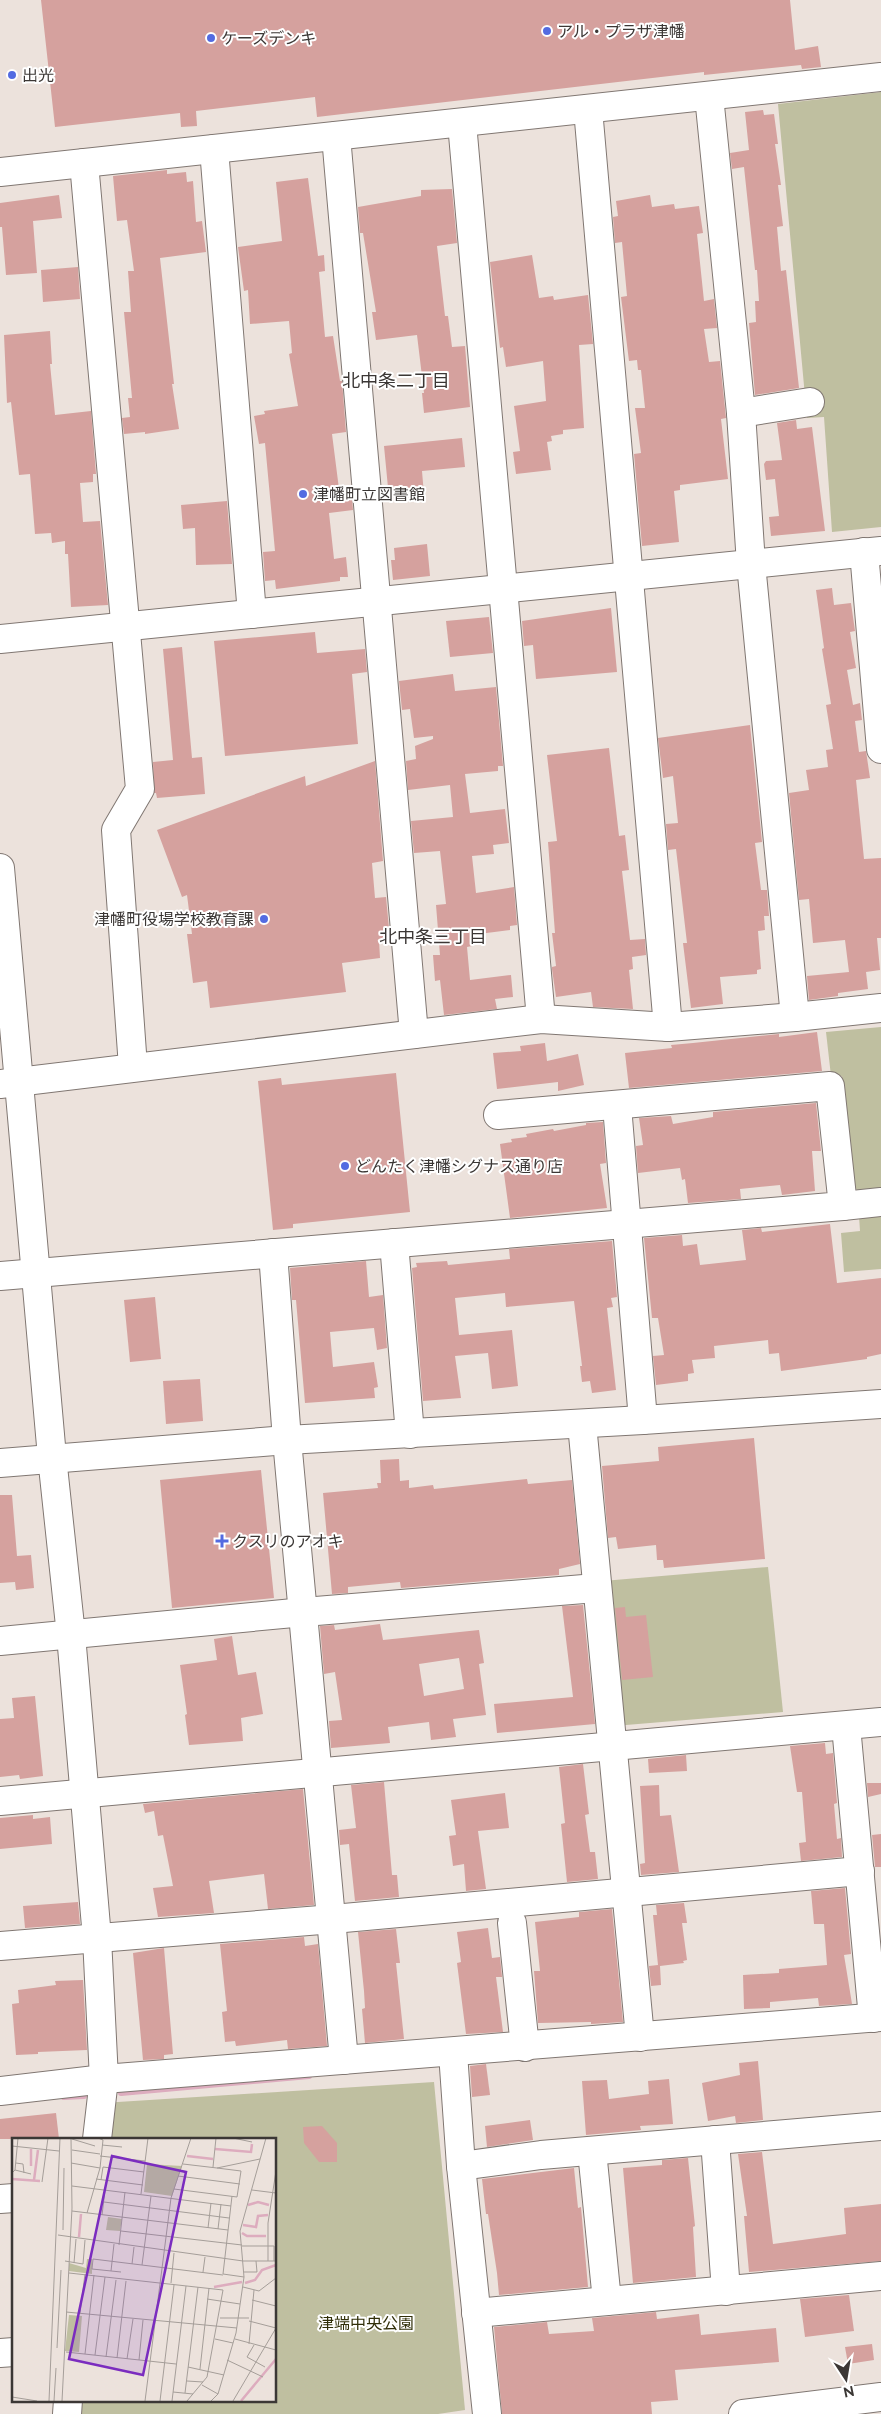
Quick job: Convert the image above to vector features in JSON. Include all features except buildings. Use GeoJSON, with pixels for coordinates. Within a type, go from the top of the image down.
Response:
{"type":"FeatureCollection","features":[{"type":"Feature","properties":{"kind":"street"},"geometry":{"type":"LineString","coordinates":[[0,172],[881,77]]}},
{"type":"Feature","properties":{"kind":"street"},"geometry":{"type":"LineString","coordinates":[[709,96],[741,412],[751,564],[795,1017]]}},
{"type":"Feature","properties":{"kind":"street"},"geometry":{"type":"LineString","coordinates":[[588,109],[668,1027]]}},
{"type":"Feature","properties":{"kind":"street"},"geometry":{"type":"LineString","coordinates":[[462,123],[541,1019]]}},
{"type":"Feature","properties":{"kind":"street"},"geometry":{"type":"LineString","coordinates":[[336,136],[414,1034]]}},
{"type":"Feature","properties":{"kind":"street"},"geometry":{"type":"LineString","coordinates":[[214,149],[252,614]]}},
{"type":"Feature","properties":{"kind":"street"},"geometry":{"type":"LineString","coordinates":[[84,163],[140,788],[116,830],[134,1067]]}},
{"type":"Feature","properties":{"kind":"street"},"geometry":{"type":"LineString","coordinates":[[741,412],[810,402]]}},
{"type":"Feature","properties":{"kind":"street"},"geometry":{"type":"LineString","coordinates":[[0,639],[873,552],[881,750]]}},
{"type":"Feature","properties":{"kind":"street"},"geometry":{"type":"LineString","coordinates":[[0,868],[9,1083],[36,1272],[52,1458],[71,1635],[97,1938],[104,2079],[98,2138]]}},
{"type":"Feature","properties":{"kind":"street"},"geometry":{"type":"LineString","coordinates":[[9,1083],[541,1019],[668,1027],[881,1008]]}},
{"type":"Feature","properties":{"kind":"street"},"geometry":{"type":"LineString","coordinates":[[498,1115],[830,1086],[843,1206]]}},
{"type":"Feature","properties":{"kind":"street"},"geometry":{"type":"LineString","coordinates":[[617,1106],[643,1420]]}},
{"type":"Feature","properties":{"kind":"street"},"geometry":{"type":"LineString","coordinates":[[0,1276],[627,1225],[881,1202]]}},
{"type":"Feature","properties":{"kind":"street"},"geometry":{"type":"LineString","coordinates":[[394,1243],[410,1434]]}},
{"type":"Feature","properties":{"kind":"street"},"geometry":{"type":"LineString","coordinates":[[273,1253],[344,2060]]}},
{"type":"Feature","properties":{"kind":"street"},"geometry":{"type":"LineString","coordinates":[[0,1463],[288,1440],[582,1424],[881,1404]]}},
{"type":"Feature","properties":{"kind":"street"},"geometry":{"type":"LineString","coordinates":[[582,1424],[596,1588],[640,2037]]}},
{"type":"Feature","properties":{"kind":"street"},"geometry":{"type":"LineString","coordinates":[[0,1642],[304,1612],[596,1588]]}},
{"type":"Feature","properties":{"kind":"street"},"geometry":{"type":"LineString","coordinates":[[0,1801],[881,1722]]}},
{"type":"Feature","properties":{"kind":"street"},"geometry":{"type":"LineString","coordinates":[[0,2091],[104,2079],[877,2018],[846,1726]]}},
{"type":"Feature","properties":{"kind":"street"},"geometry":{"type":"LineString","coordinates":[[0,1946],[333,1919],[860,1872]]}},
{"type":"Feature","properties":{"kind":"street"},"geometry":{"type":"LineString","coordinates":[[512,1923],[525,2047]]}},
{"type":"Feature","properties":{"kind":"street"},"geometry":{"type":"LineString","coordinates":[[454,2052],[461,2166],[487,2414]]}},
{"type":"Feature","properties":{"kind":"street"},"geometry":{"type":"LineString","coordinates":[[461,2166],[592,2151],[881,2126]]}},
{"type":"Feature","properties":{"kind":"street"},"geometry":{"type":"LineString","coordinates":[[715,2140],[726,2291]]}},
{"type":"Feature","properties":{"kind":"street"},"geometry":{"type":"LineString","coordinates":[[592,2151],[607,2302]]}},
{"type":"Feature","properties":{"kind":"street"},"geometry":{"type":"LineString","coordinates":[[476,2313],[881,2276]]}},
{"type":"Feature","properties":{"kind":"street"},"geometry":{"type":"LineString","coordinates":[[743,2414],[881,2397]]}},
{"type":"Feature","properties":{"kind":"green space"},"geometry":{"type":"Polygon","coordinates":[[[881,92],[881,527],[832,532],[824,417],[807,418],[778,104],[881,92]]]}},
{"type":"Feature","properties":{"kind":"green space"},"geometry":{"type":"Polygon","coordinates":[[[881,1027],[881,1194],[863,1195],[853,1186],[842,1076],[831,1076],[826,1032],[881,1027]]]}},
{"type":"Feature","properties":{"kind":"green space"},"geometry":{"type":"Polygon","coordinates":[[[881,1214],[881,1269],[844,1272],[841,1233],[860,1231],[859,1216],[881,1214]]]}},
{"type":"Feature","properties":{"kind":"green space"},"geometry":{"type":"Polygon","coordinates":[[[768,1567],[783,1712],[614,1726],[603,1581],[768,1567]]]}},
{"type":"Feature","properties":{"kind":"green space","name":"津端中央公園"},"geometry":{"type":"Polygon","coordinates":[[[434,2082],[465,2410],[438,2414],[66,2414],[68,2402],[276,2402],[276,2138],[97,2138],[102,2103],[434,2082]]]}},
{"type":"Feature","properties":{"kind":"waterway"},"geometry":{"type":"LineString","coordinates":[[121,2093],[309,2076]]}},
{"type":"Feature","properties":{"kind":"waterway"},"geometry":{"type":"LineString","coordinates":[[64,2097],[84,2096]]}},
{"type":"Feature","properties":{"kind":"place","name":"アル・プラザ津幡"},"geometry":{"type":"Point","coordinates":[547,31]}},
{"type":"Feature","properties":{"kind":"place","name":"ケーズデンキ"},"geometry":{"type":"Point","coordinates":[211,38]}},
{"type":"Feature","properties":{"kind":"place","name":"出光"},"geometry":{"type":"Point","coordinates":[12,75]}},
{"type":"Feature","properties":{"kind":"place","name":"津幡町立図書館"},"geometry":{"type":"Point","coordinates":[303,494]}},
{"type":"Feature","properties":{"kind":"place","name":"津幡町役場学校教育課"},"geometry":{"type":"Point","coordinates":[264,919]}},
{"type":"Feature","properties":{"kind":"place","name":"どんたく津幡シグナス通り店"},"geometry":{"type":"Point","coordinates":[345,1166]}},
{"type":"Feature","properties":{"kind":"place","name":"クスリのアオキ"},"geometry":{"type":"Point","coordinates":[222,1541]}},
{"type":"Feature","properties":{"kind":"district","name":"北中条二丁目"},"geometry":{"type":"Point","coordinates":[396,381]}},
{"type":"Feature","properties":{"kind":"district","name":"北中条三丁目"},"geometry":{"type":"Point","coordinates":[433,937]}}]}
